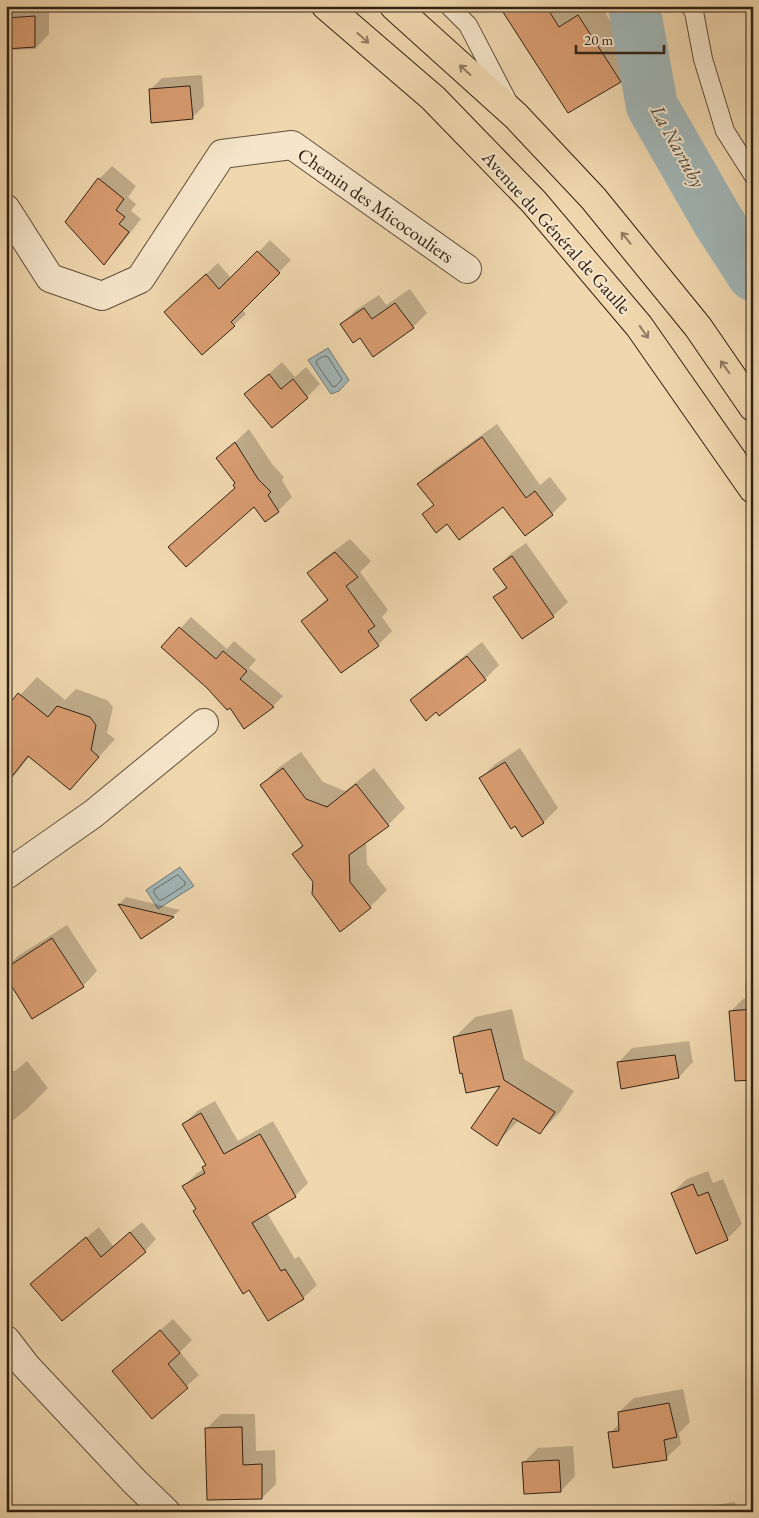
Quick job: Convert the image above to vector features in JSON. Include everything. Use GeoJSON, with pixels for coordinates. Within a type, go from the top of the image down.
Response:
{"type":"FeatureCollection","features":[{"type":"Feature","properties":{"kind":"main road","name":"Avenue du Général de Gaulle"},"geometry":{"type":"LineString","coordinates":[[326,6],[433,98],[534,202],[639,326],[753,489]]}},
{"type":"Feature","properties":{"kind":"main road"},"geometry":{"type":"LineString","coordinates":[[394,6],[516,116],[593,198],[698,326],[753,407]]}},
{"type":"Feature","properties":{"kind":"street","name":"Chemin des Micocouliers"},"geometry":{"type":"LineString","coordinates":[[6,209],[50,278],[102,296],[140,279],[222,154],[292,145],[467,269]]}},
{"type":"Feature","properties":{"kind":"street"},"geometry":{"type":"LineString","coordinates":[[6,875],[93,814],[204,723]]}},
{"type":"Feature","properties":{"kind":"street"},"geometry":{"type":"LineString","coordinates":[[6,1340],[26,1366],[135,1482],[166,1512]]}},
{"type":"Feature","properties":{"kind":"lane"},"geometry":{"type":"LineString","coordinates":[[449,6],[468,25],[516,116]]}},
{"type":"Feature","properties":{"kind":"lane"},"geometry":{"type":"LineString","coordinates":[[695,8],[703,59],[724,131],[753,174]]}},
{"type":"Feature","properties":{"kind":"water"},"geometry":{"type":"Polygon","coordinates":[[[328,348],[349,380],[339,391],[331,394],[308,360],[328,348]]]}},
{"type":"Feature","properties":{"kind":"water"},"geometry":{"type":"Polygon","coordinates":[[[180,867],[194,886],[158,909],[146,890],[180,867]]]}},
{"type":"Feature","properties":{"kind":"building"},"geometry":{"type":"Polygon","coordinates":[[[499,6],[546,6],[559,27],[578,15],[621,82],[568,113],[499,6]]]}},
{"type":"Feature","properties":{"kind":"building"},"geometry":{"type":"Polygon","coordinates":[[[35,16],[35,47],[6,49],[6,18],[35,16]]]}},
{"type":"Feature","properties":{"kind":"building"},"geometry":{"type":"Polygon","coordinates":[[[190,86],[193,119],[151,123],[149,89],[190,86]]]}},
{"type":"Feature","properties":{"kind":"building"},"geometry":{"type":"Polygon","coordinates":[[[98,178],[124,199],[116,210],[125,217],[119,224],[129,232],[104,265],[65,222],[98,178]]]}},
{"type":"Feature","properties":{"kind":"building"},"geometry":{"type":"Polygon","coordinates":[[[257,251],[280,273],[231,322],[235,326],[202,355],[164,312],[206,274],[219,289],[257,251]]]}},
{"type":"Feature","properties":{"kind":"building"},"geometry":{"type":"Polygon","coordinates":[[[395,303],[414,328],[373,357],[360,338],[353,343],[340,324],[364,308],[372,319],[395,303]]]}},
{"type":"Feature","properties":{"kind":"building"},"geometry":{"type":"Polygon","coordinates":[[[269,374],[281,389],[293,379],[308,398],[272,428],[244,394],[269,374]]]}},
{"type":"Feature","properties":{"kind":"building"},"geometry":{"type":"Polygon","coordinates":[[[482,437],[526,498],[535,491],[553,515],[525,536],[503,507],[459,540],[447,524],[436,533],[422,514],[434,505],[417,484],[482,437]]]}},
{"type":"Feature","properties":{"kind":"building"},"geometry":{"type":"Polygon","coordinates":[[[235,442],[258,479],[271,492],[268,495],[279,512],[265,522],[254,507],[186,567],[168,547],[235,488],[233,485],[235,483],[216,458],[235,442]]]}},
{"type":"Feature","properties":{"kind":"building"},"geometry":{"type":"Polygon","coordinates":[[[335,552],[358,577],[346,586],[375,626],[368,631],[379,646],[341,673],[301,621],[328,600],[307,573],[335,552]]]}},
{"type":"Feature","properties":{"kind":"building"},"geometry":{"type":"Polygon","coordinates":[[[512,556],[554,617],[522,639],[493,597],[507,588],[493,569],[512,556]]]}},
{"type":"Feature","properties":{"kind":"building"},"geometry":{"type":"Polygon","coordinates":[[[179,627],[216,659],[223,651],[247,671],[240,679],[274,707],[244,729],[230,708],[227,710],[207,688],[161,647],[179,627]]]}},
{"type":"Feature","properties":{"kind":"building"},"geometry":{"type":"Polygon","coordinates":[[[467,656],[486,680],[439,716],[436,712],[426,721],[410,700],[467,656]]]}},
{"type":"Feature","properties":{"kind":"building"},"geometry":{"type":"Polygon","coordinates":[[[18,693],[48,717],[57,706],[90,717],[96,725],[91,750],[99,757],[70,790],[28,756],[6,784],[6,708],[18,693]]]}},
{"type":"Feature","properties":{"kind":"building"},"geometry":{"type":"Polygon","coordinates":[[[505,762],[544,823],[522,837],[515,826],[511,829],[479,778],[505,762]]]}},
{"type":"Feature","properties":{"kind":"building"},"geometry":{"type":"Polygon","coordinates":[[[283,768],[306,799],[327,807],[356,784],[389,826],[349,855],[350,882],[371,908],[340,932],[312,894],[313,882],[292,854],[303,846],[260,785],[283,768]]]}},
{"type":"Feature","properties":{"kind":"building"},"geometry":{"type":"Polygon","coordinates":[[[118,904],[174,917],[141,939],[118,904]]]}},
{"type":"Feature","properties":{"kind":"building"},"geometry":{"type":"Polygon","coordinates":[[[52,938],[84,987],[32,1019],[6,977],[6,968],[52,938]]]}},
{"type":"Feature","properties":{"kind":"building"},"geometry":{"type":"Polygon","coordinates":[[[753,1009],[753,1080],[735,1081],[729,1011],[753,1009]]]}},
{"type":"Feature","properties":{"kind":"building"},"geometry":{"type":"Polygon","coordinates":[[[491,1029],[504,1080],[555,1112],[540,1134],[513,1118],[497,1146],[471,1128],[500,1086],[466,1093],[462,1073],[460,1074],[453,1037],[491,1029]]]}},
{"type":"Feature","properties":{"kind":"building"},"geometry":{"type":"Polygon","coordinates":[[[675,1055],[679,1078],[621,1089],[617,1062],[675,1055]]]}},
{"type":"Feature","properties":{"kind":"building"},"geometry":{"type":"Polygon","coordinates":[[[201,1113],[224,1154],[260,1134],[296,1197],[252,1223],[281,1271],[285,1269],[304,1299],[268,1321],[249,1290],[243,1294],[193,1211],[196,1209],[182,1186],[205,1173],[202,1167],[206,1165],[182,1124],[201,1113]]]}},
{"type":"Feature","properties":{"kind":"building"},"geometry":{"type":"Polygon","coordinates":[[[693,1184],[698,1196],[708,1192],[728,1240],[696,1254],[671,1193],[693,1184]]]}},
{"type":"Feature","properties":{"kind":"building"},"geometry":{"type":"Polygon","coordinates":[[[130,1232],[146,1252],[62,1321],[30,1284],[86,1237],[101,1257],[130,1232]]]}},
{"type":"Feature","properties":{"kind":"building"},"geometry":{"type":"Polygon","coordinates":[[[160,1330],[180,1353],[168,1364],[188,1388],[152,1419],[112,1371],[160,1330]]]}},
{"type":"Feature","properties":{"kind":"building"},"geometry":{"type":"Polygon","coordinates":[[[669,1403],[677,1437],[664,1440],[667,1460],[613,1468],[608,1432],[619,1431],[618,1412],[669,1403]]]}},
{"type":"Feature","properties":{"kind":"building"},"geometry":{"type":"Polygon","coordinates":[[[242,1427],[243,1465],[262,1464],[262,1499],[207,1500],[205,1428],[242,1427]]]}},
{"type":"Feature","properties":{"kind":"building"},"geometry":{"type":"Polygon","coordinates":[[[559,1460],[561,1492],[524,1494],[522,1462],[559,1460]]]}},
{"type":"Feature","properties":{"kind":"waterway","name":"La Nartuby"},"geometry":{"type":"LineString","coordinates":[[634,6],[652,106],[718,221],[753,275]]}}]}
